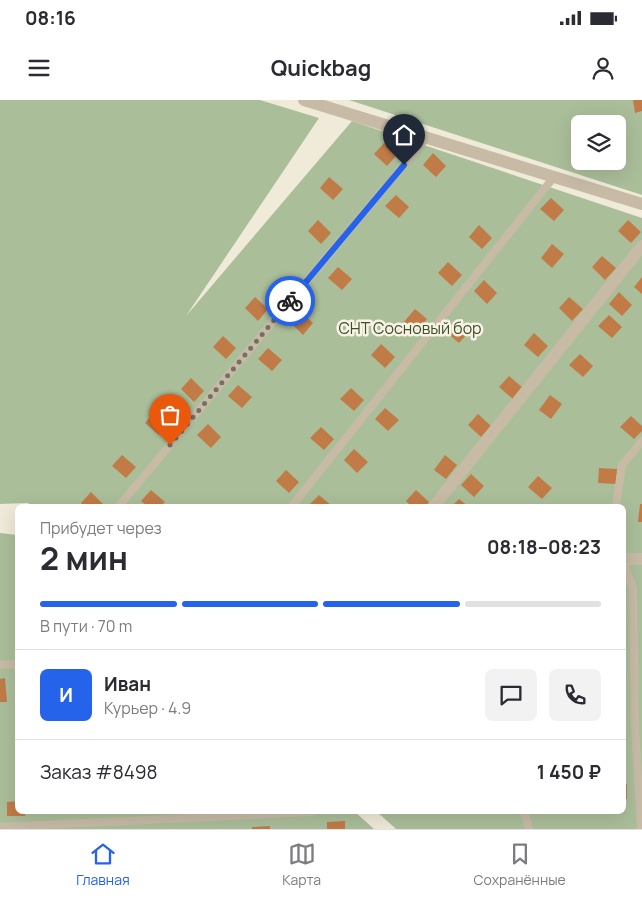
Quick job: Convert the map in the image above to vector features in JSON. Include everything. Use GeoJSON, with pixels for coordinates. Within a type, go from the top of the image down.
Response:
{"type":"FeatureCollection","features":[{"type":"Feature","properties":{"kind":"street"},"geometry":{"type":"LineString","coordinates":[[304,100],[427,137],[552,178],[642,204]]}},
{"type":"Feature","properties":{"kind":"street"},"geometry":{"type":"LineString","coordinates":[[436,504],[642,246]]}},
{"type":"Feature","properties":{"kind":"street"},"geometry":{"type":"LineString","coordinates":[[626,559],[642,558]]}},
{"type":"Feature","properties":{"kind":"lane"},"geometry":{"type":"LineString","coordinates":[[121,504],[427,137]]}},
{"type":"Feature","properties":{"kind":"lane"},"geometry":{"type":"LineString","coordinates":[[294,504],[552,178]]}},
{"type":"Feature","properties":{"kind":"lane"},"geometry":{"type":"LineString","coordinates":[[616,504],[622,465],[642,441]]}},
{"type":"Feature","properties":{"kind":"lane"},"geometry":{"type":"LineString","coordinates":[[626,569],[633,588],[636,724],[641,829]]}},
{"type":"Feature","properties":{"kind":"lane"},"geometry":{"type":"LineString","coordinates":[[0,665],[15,664]]}},
{"type":"Feature","properties":{"kind":"lane"},"geometry":{"type":"LineString","coordinates":[[0,826],[267,814]]}},
{"type":"Feature","properties":{"kind":"lane"},"geometry":{"type":"LineString","coordinates":[[525,814],[529,829]]}},
{"type":"Feature","properties":{"kind":"green space","name":"СНТ Сосновый бор"},"geometry":{"type":"Polygon","coordinates":[[[0,100],[260,100],[319,118],[186,316],[352,121],[642,218],[642,829],[396,829],[379,814],[626,814],[626,504],[0,504],[0,100]]]}},
{"type":"Feature","properties":{"kind":"green space"},"geometry":{"type":"Polygon","coordinates":[[[349,100],[642,100],[642,195],[349,100]]]}},
{"type":"Feature","properties":{"kind":"green space"},"geometry":{"type":"Polygon","coordinates":[[[0,533],[15,535],[15,814],[357,814],[374,829],[0,829],[0,533]]]}},
{"type":"Feature","properties":{"kind":"building"},"geometry":{"type":"Polygon","coordinates":[[[633,100],[642,100],[642,111],[635,113],[633,100]]]}},
{"type":"Feature","properties":{"kind":"building"},"geometry":{"type":"Polygon","coordinates":[[[384,143],[397,155],[387,166],[374,154],[384,143]]]}},
{"type":"Feature","properties":{"kind":"building"},"geometry":{"type":"Polygon","coordinates":[[[433,153],[446,166],[436,177],[423,165],[433,153]]]}},
{"type":"Feature","properties":{"kind":"building"},"geometry":{"type":"Polygon","coordinates":[[[329,177],[343,189],[333,200],[320,188],[329,177]]]}},
{"type":"Feature","properties":{"kind":"building"},"geometry":{"type":"Polygon","coordinates":[[[396,195],[409,207],[399,218],[385,206],[396,195]]]}},
{"type":"Feature","properties":{"kind":"building"},"geometry":{"type":"Polygon","coordinates":[[[551,198],[564,210],[554,221],[540,209],[551,198]]]}},
{"type":"Feature","properties":{"kind":"building"},"geometry":{"type":"Polygon","coordinates":[[[318,220],[331,233],[321,244],[308,231],[318,220]]]}},
{"type":"Feature","properties":{"kind":"building"},"geometry":{"type":"Polygon","coordinates":[[[628,220],[641,232],[631,243],[618,231],[628,220]]]}},
{"type":"Feature","properties":{"kind":"building"},"geometry":{"type":"Polygon","coordinates":[[[479,225],[492,238],[482,249],[469,237],[479,225]]]}},
{"type":"Feature","properties":{"kind":"building"},"geometry":{"type":"Polygon","coordinates":[[[552,244],[564,254],[552,268],[541,258],[552,244]]]}},
{"type":"Feature","properties":{"kind":"building"},"geometry":{"type":"Polygon","coordinates":[[[602,256],[616,268],[605,280],[592,267],[602,256]]]}},
{"type":"Feature","properties":{"kind":"building"},"geometry":{"type":"Polygon","coordinates":[[[448,262],[462,275],[452,286],[438,273],[448,262]]]}},
{"type":"Feature","properties":{"kind":"building"},"geometry":{"type":"Polygon","coordinates":[[[338,267],[352,279],[342,290],[328,278],[338,267]]]}},
{"type":"Feature","properties":{"kind":"building"},"geometry":{"type":"Polygon","coordinates":[[[642,277],[642,294],[634,287],[642,277]]]}},
{"type":"Feature","properties":{"kind":"building"},"geometry":{"type":"Polygon","coordinates":[[[484,280],[497,293],[487,304],[474,291],[484,280]]]}},
{"type":"Feature","properties":{"kind":"building"},"geometry":{"type":"Polygon","coordinates":[[[619,292],[632,305],[622,316],[609,304],[619,292]]]}},
{"type":"Feature","properties":{"kind":"building"},"geometry":{"type":"Polygon","coordinates":[[[255,297],[268,309],[258,321],[245,308],[255,297]]]}},
{"type":"Feature","properties":{"kind":"building"},"geometry":{"type":"Polygon","coordinates":[[[569,297],[583,309],[572,321],[559,308],[569,297]]]}},
{"type":"Feature","properties":{"kind":"building"},"geometry":{"type":"Polygon","coordinates":[[[415,309],[427,319],[415,333],[403,323],[415,309]]]}},
{"type":"Feature","properties":{"kind":"building"},"geometry":{"type":"Polygon","coordinates":[[[300,311],[313,323],[303,335],[290,322],[300,311]]]}},
{"type":"Feature","properties":{"kind":"building"},"geometry":{"type":"Polygon","coordinates":[[[609,315],[622,327],[612,338],[598,326],[609,315]]]}},
{"type":"Feature","properties":{"kind":"building"},"geometry":{"type":"Polygon","coordinates":[[[455,320],[469,332],[459,343],[445,331],[455,320]]]}},
{"type":"Feature","properties":{"kind":"building"},"geometry":{"type":"Polygon","coordinates":[[[534,333],[548,346],[538,357],[524,345],[534,333]]]}},
{"type":"Feature","properties":{"kind":"building"},"geometry":{"type":"Polygon","coordinates":[[[223,336],[236,348],[226,359],[213,347],[223,336]]]}},
{"type":"Feature","properties":{"kind":"building"},"geometry":{"type":"Polygon","coordinates":[[[381,344],[395,357],[385,368],[371,355],[381,344]]]}},
{"type":"Feature","properties":{"kind":"building"},"geometry":{"type":"Polygon","coordinates":[[[268,348],[282,360],[272,371],[258,359],[268,348]]]}},
{"type":"Feature","properties":{"kind":"building"},"geometry":{"type":"Polygon","coordinates":[[[580,354],[593,366],[583,377],[569,365],[580,354]]]}},
{"type":"Feature","properties":{"kind":"building"},"geometry":{"type":"Polygon","coordinates":[[[509,376],[523,388],[513,399],[499,387],[509,376]]]}},
{"type":"Feature","properties":{"kind":"building"},"geometry":{"type":"Polygon","coordinates":[[[191,378],[204,391],[194,402],[181,389],[191,378]]]}},
{"type":"Feature","properties":{"kind":"building"},"geometry":{"type":"Polygon","coordinates":[[[238,385],[252,397],[242,408],[228,396],[238,385]]]}},
{"type":"Feature","properties":{"kind":"building"},"geometry":{"type":"Polygon","coordinates":[[[351,388],[364,400],[354,411],[340,399],[351,388]]]}},
{"type":"Feature","properties":{"kind":"building"},"geometry":{"type":"Polygon","coordinates":[[[550,395],[562,404],[551,419],[539,410],[550,395]]]}},
{"type":"Feature","properties":{"kind":"building"},"geometry":{"type":"Polygon","coordinates":[[[385,408],[399,420],[388,431],[375,419],[385,408]]]}},
{"type":"Feature","properties":{"kind":"building"},"geometry":{"type":"Polygon","coordinates":[[[155,411],[169,424],[159,435],[145,423],[155,411]]]}},
{"type":"Feature","properties":{"kind":"building"},"geometry":{"type":"Polygon","coordinates":[[[478,414],[491,426],[481,437],[468,425],[478,414]]]}},
{"type":"Feature","properties":{"kind":"building"},"geometry":{"type":"Polygon","coordinates":[[[631,416],[642,426],[642,431],[634,439],[620,427],[631,416]]]}},
{"type":"Feature","properties":{"kind":"building"},"geometry":{"type":"Polygon","coordinates":[[[208,424],[221,437],[211,448],[197,435],[208,424]]]}},
{"type":"Feature","properties":{"kind":"building"},"geometry":{"type":"Polygon","coordinates":[[[321,427],[334,439],[324,450],[310,438],[321,427]]]}},
{"type":"Feature","properties":{"kind":"building"},"geometry":{"type":"Polygon","coordinates":[[[354,449],[368,462],[357,473],[344,460],[354,449]]]}},
{"type":"Feature","properties":{"kind":"building"},"geometry":{"type":"Polygon","coordinates":[[[122,455],[136,467],[126,478],[112,466],[122,455]]]}},
{"type":"Feature","properties":{"kind":"building"},"geometry":{"type":"Polygon","coordinates":[[[445,455],[457,465],[446,479],[434,470],[445,455]]]}},
{"type":"Feature","properties":{"kind":"building"},"geometry":{"type":"Polygon","coordinates":[[[599,468],[617,469],[616,484],[598,483],[599,468]]]}},
{"type":"Feature","properties":{"kind":"building"},"geometry":{"type":"Polygon","coordinates":[[[286,470],[299,482],[289,493],[276,481],[286,470]]]}},
{"type":"Feature","properties":{"kind":"building"},"geometry":{"type":"Polygon","coordinates":[[[471,474],[484,486],[474,497],[461,485],[471,474]]]}},
{"type":"Feature","properties":{"kind":"building"},"geometry":{"type":"Polygon","coordinates":[[[538,476],[552,488],[542,499],[528,487],[538,476]]]}},
{"type":"Feature","properties":{"kind":"building"},"geometry":{"type":"Polygon","coordinates":[[[151,490],[165,502],[163,504],[145,504],[141,501],[151,490]]]}},
{"type":"Feature","properties":{"kind":"building"},"geometry":{"type":"Polygon","coordinates":[[[416,490],[429,502],[428,504],[409,504],[406,501],[416,490]]]}},
{"type":"Feature","properties":{"kind":"building"},"geometry":{"type":"Polygon","coordinates":[[[91,492],[103,504],[82,504],[91,492]]]}},
{"type":"Feature","properties":{"kind":"building"},"geometry":{"type":"Polygon","coordinates":[[[319,495],[330,504],[310,504],[319,495]]]}},
{"type":"Feature","properties":{"kind":"building"},"geometry":{"type":"Polygon","coordinates":[[[459,499],[465,504],[454,504],[459,499]]]}},
{"type":"Feature","properties":{"kind":"building"},"geometry":{"type":"Polygon","coordinates":[[[640,504],[642,504],[642,522],[638,522],[640,504]]]}},
{"type":"Feature","properties":{"kind":"building"},"geometry":{"type":"Polygon","coordinates":[[[5,678],[7,702],[0,702],[0,679],[5,678]]]}},
{"type":"Feature","properties":{"kind":"building"},"geometry":{"type":"Polygon","coordinates":[[[15,801],[15,814],[25,814],[25,816],[7,816],[7,802],[15,801]]]}},
{"type":"Feature","properties":{"kind":"building"},"geometry":{"type":"Polygon","coordinates":[[[345,821],[345,829],[327,829],[327,822],[345,821]]]}},
{"type":"Feature","properties":{"kind":"building"},"geometry":{"type":"Polygon","coordinates":[[[270,826],[270,829],[252,829],[252,827],[270,826]]]}},
{"type":"Feature","properties":{"kind":"way so far"},"geometry":{"type":"LineString","coordinates":[[170,445],[290,301]]}},
{"type":"Feature","properties":{"kind":"route"},"geometry":{"type":"LineString","coordinates":[[290,301],[404,165]]}}]}
